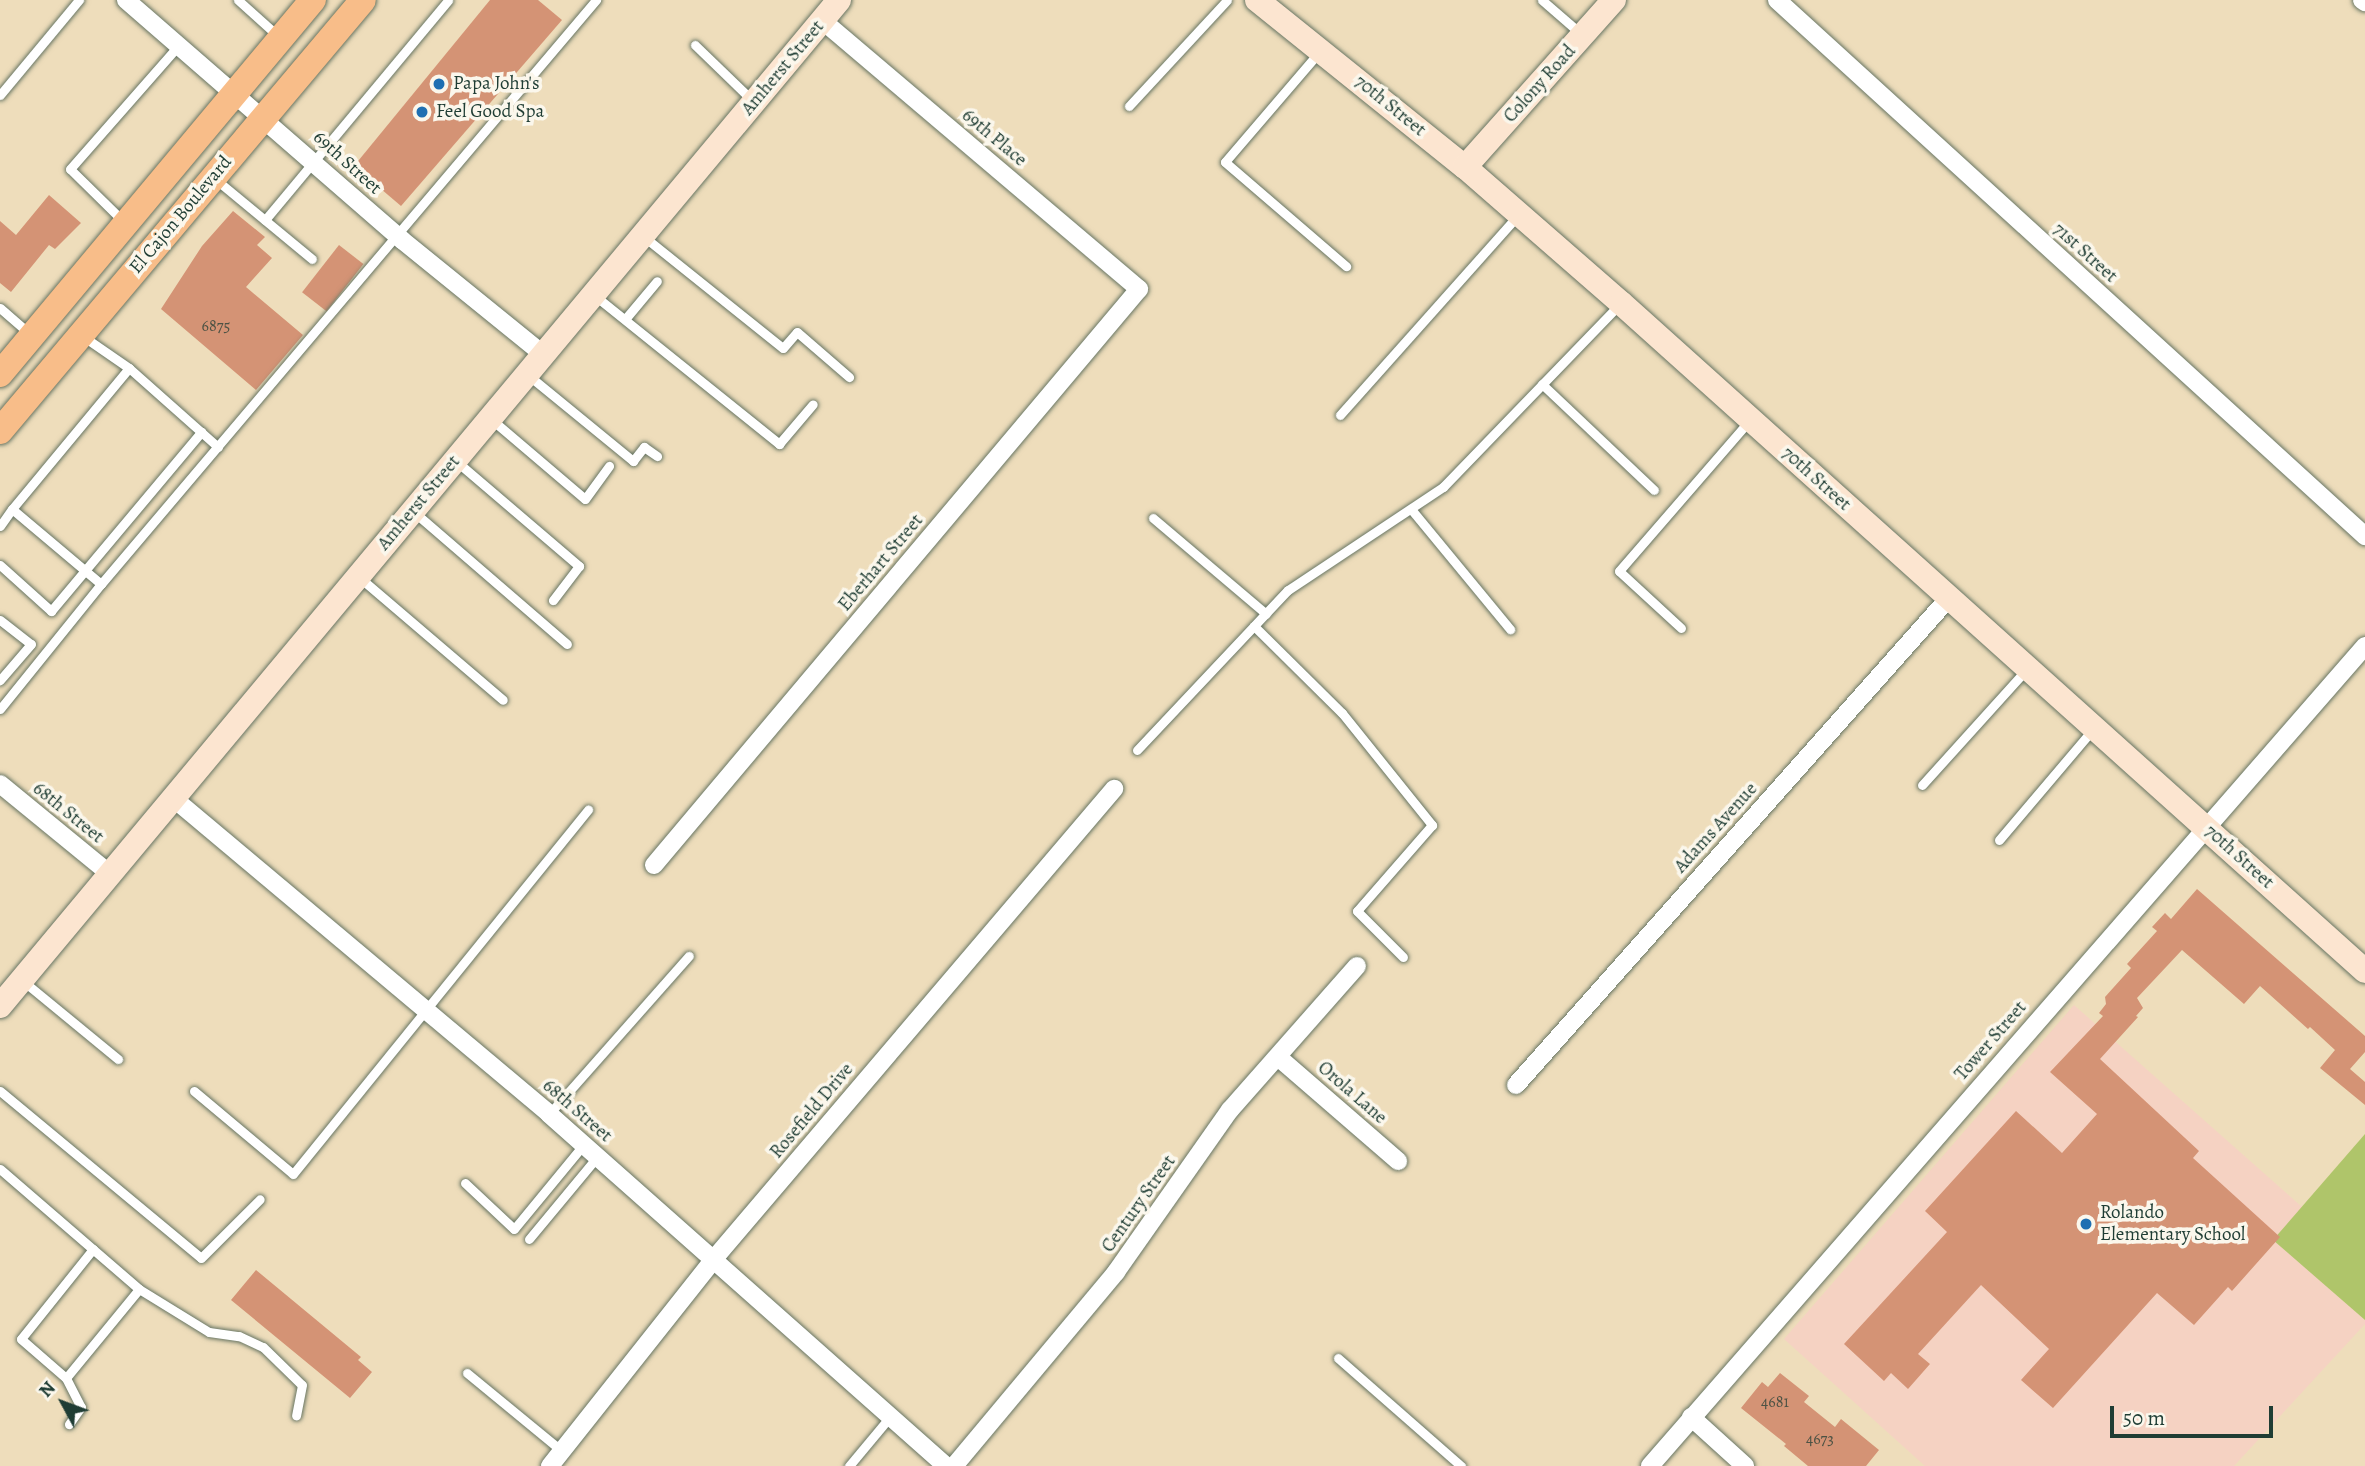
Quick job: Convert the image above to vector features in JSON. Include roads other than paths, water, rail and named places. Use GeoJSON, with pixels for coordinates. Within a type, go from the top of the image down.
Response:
{"type":"FeatureCollection","features":[{"type":"Feature","properties":{"kind":"main road","name":"El Cajon Boulevard"},"geometry":{"type":"LineString","coordinates":[[0,374],[313,0]]}},
{"type":"Feature","properties":{"kind":"main road","name":"El Cajon Boulevard"},"geometry":{"type":"LineString","coordinates":[[0,431],[363,0]]}},
{"type":"Feature","properties":{"kind":"street","name":"Amherst Street"},"geometry":{"type":"LineString","coordinates":[[0,1006],[839,0]]}},
{"type":"Feature","properties":{"kind":"street","name":"70th Street"},"geometry":{"type":"LineString","coordinates":[[1257,0],[1465,167],[1621,303],[2365,971]]}},
{"type":"Feature","properties":{"kind":"street","name":"Colony Road"},"geometry":{"type":"LineString","coordinates":[[1465,167],[1614,0]]}},
{"type":"Feature","properties":{"kind":"street","name":"71st Street"},"geometry":{"type":"LineString","coordinates":[[1777,0],[2365,536]]}},
{"type":"Feature","properties":{"kind":"street","name":"69th Street"},"geometry":{"type":"LineString","coordinates":[[133,2],[397,236],[543,354]]}},
{"type":"Feature","properties":{"kind":"street","name":"69th Place"},"geometry":{"type":"LineString","coordinates":[[822,20],[1139,289]]}},
{"type":"Feature","properties":{"kind":"street","name":"Eberhart Street"},"geometry":{"type":"LineString","coordinates":[[654,865],[1139,289]]}},
{"type":"Feature","properties":{"kind":"street","name":"Adams Avenue"},"geometry":{"type":"LineString","coordinates":[[1516,1085],[1948,599]]}},
{"type":"Feature","properties":{"kind":"street","name":"Tower Street"},"geometry":{"type":"LineString","coordinates":[[1650,1466],[2365,646]]}},
{"type":"Feature","properties":{"kind":"street","name":"68th Street"},"geometry":{"type":"LineString","coordinates":[[0,784],[110,874]]}},
{"type":"Feature","properties":{"kind":"street","name":"Rosefield Drive"},"geometry":{"type":"LineString","coordinates":[[550,1466],[713,1259],[1114,789]]}},
{"type":"Feature","properties":{"kind":"street","name":"68th Street"},"geometry":{"type":"LineString","coordinates":[[173,798],[427,1009],[591,1150],[946,1466]]}},
{"type":"Feature","properties":{"kind":"street","name":"Century Street"},"geometry":{"type":"LineString","coordinates":[[954,1466],[1116,1272],[1230,1110],[1357,966]]}},
{"type":"Feature","properties":{"kind":"street","name":"Orola Lane"},"geometry":{"type":"LineString","coordinates":[[1278,1057],[1398,1161]]}},
{"type":"Feature","properties":{"kind":"street"},"geometry":{"type":"LineString","coordinates":[[1691,1417],[1745,1466]]}},
{"type":"Feature","properties":{"kind":"lane"},"geometry":{"type":"LineString","coordinates":[[0,95],[79,0]]}},
{"type":"Feature","properties":{"kind":"lane"},"geometry":{"type":"LineString","coordinates":[[238,0],[281,38]]}},
{"type":"Feature","properties":{"kind":"lane"},"geometry":{"type":"LineString","coordinates":[[265,220],[448,0]]}},
{"type":"Feature","properties":{"kind":"lane"},"geometry":{"type":"LineString","coordinates":[[0,709],[101,584],[596,0]]}},
{"type":"Feature","properties":{"kind":"lane"},"geometry":{"type":"LineString","coordinates":[[1129,106],[1227,0]]}},
{"type":"Feature","properties":{"kind":"lane"},"geometry":{"type":"LineString","coordinates":[[1542,0],[1583,36]]}},
{"type":"Feature","properties":{"kind":"lane"},"geometry":{"type":"LineString","coordinates":[[125,223],[70,169],[179,45]]}},
{"type":"Feature","properties":{"kind":"lane"},"geometry":{"type":"LineString","coordinates":[[695,45],[755,102]]}},
{"type":"Feature","properties":{"kind":"lane"},"geometry":{"type":"LineString","coordinates":[[1321,50],[1224,162],[1346,266]]}},
{"type":"Feature","properties":{"kind":"lane"},"geometry":{"type":"LineString","coordinates":[[213,177],[312,259]]}},
{"type":"Feature","properties":{"kind":"lane"},"geometry":{"type":"LineString","coordinates":[[1340,415],[1519,214]]}},
{"type":"Feature","properties":{"kind":"lane"},"geometry":{"type":"LineString","coordinates":[[642,235],[783,348],[797,332],[849,377]]}},
{"type":"Feature","properties":{"kind":"lane"},"geometry":{"type":"LineString","coordinates":[[626,318],[657,281]]}},
{"type":"Feature","properties":{"kind":"lane"},"geometry":{"type":"LineString","coordinates":[[593,294],[779,443],[813,404]]}},
{"type":"Feature","properties":{"kind":"lane"},"geometry":{"type":"LineString","coordinates":[[1137,750],[1288,590],[1443,487],[1621,303]]}},
{"type":"Feature","properties":{"kind":"lane"},"geometry":{"type":"LineString","coordinates":[[0,308],[32,336]]}},
{"type":"Feature","properties":{"kind":"lane"},"geometry":{"type":"LineString","coordinates":[[81,334],[129,368],[218,447]]}},
{"type":"Feature","properties":{"kind":"lane"},"geometry":{"type":"LineString","coordinates":[[0,526],[129,368]]}},
{"type":"Feature","properties":{"kind":"lane"},"geometry":{"type":"LineString","coordinates":[[526,374],[633,461],[645,447],[657,456]]}},
{"type":"Feature","properties":{"kind":"lane"},"geometry":{"type":"LineString","coordinates":[[1542,384],[1654,490]]}},
{"type":"Feature","properties":{"kind":"lane"},"geometry":{"type":"LineString","coordinates":[[490,418],[585,499],[609,466]]}},
{"type":"Feature","properties":{"kind":"lane"},"geometry":{"type":"LineString","coordinates":[[1681,628],[1619,571],[1750,420]]}},
{"type":"Feature","properties":{"kind":"lane"},"geometry":{"type":"LineString","coordinates":[[0,565],[51,611],[201,432]]}},
{"type":"Feature","properties":{"kind":"lane"},"geometry":{"type":"LineString","coordinates":[[455,460],[579,566],[553,600]]}},
{"type":"Feature","properties":{"kind":"lane"},"geometry":{"type":"LineString","coordinates":[[12,509],[101,584]]}},
{"type":"Feature","properties":{"kind":"lane"},"geometry":{"type":"LineString","coordinates":[[1411,509],[1510,629]]}},
{"type":"Feature","properties":{"kind":"lane"},"geometry":{"type":"LineString","coordinates":[[412,511],[567,644]]}},
{"type":"Feature","properties":{"kind":"lane"},"geometry":{"type":"LineString","coordinates":[[1153,518],[1266,614]]}},
{"type":"Feature","properties":{"kind":"lane"},"geometry":{"type":"LineString","coordinates":[[358,576],[503,700]]}},
{"type":"Feature","properties":{"kind":"lane"},"geometry":{"type":"LineString","coordinates":[[0,620],[31,644],[0,680]]}},
{"type":"Feature","properties":{"kind":"lane"},"geometry":{"type":"LineString","coordinates":[[1254,626],[1342,713],[1432,825],[1357,911],[1403,957]]}},
{"type":"Feature","properties":{"kind":"lane"},"geometry":{"type":"LineString","coordinates":[[1922,785],[2027,668]]}},
{"type":"Feature","properties":{"kind":"lane"},"geometry":{"type":"LineString","coordinates":[[1999,840],[2095,728]]}},
{"type":"Feature","properties":{"kind":"lane"},"geometry":{"type":"LineString","coordinates":[[194,1091],[293,1174],[588,810]]}},
{"type":"Feature","properties":{"kind":"lane"},"geometry":{"type":"LineString","coordinates":[[549,1114],[689,956]]}},
{"type":"Feature","properties":{"kind":"lane"},"geometry":{"type":"LineString","coordinates":[[22,980],[118,1059]]}},
{"type":"Feature","properties":{"kind":"lane"},"geometry":{"type":"LineString","coordinates":[[0,1091],[201,1258],[260,1199]]}},
{"type":"Feature","properties":{"kind":"lane"},"geometry":{"type":"LineString","coordinates":[[465,1182],[514,1229],[591,1150]]}},
{"type":"Feature","properties":{"kind":"lane"},"geometry":{"type":"LineString","coordinates":[[529,1239],[591,1150]]}},
{"type":"Feature","properties":{"kind":"lane"},"geometry":{"type":"LineString","coordinates":[[0,1169],[139,1289],[209,1332],[239,1336],[263,1348],[302,1385],[296,1415]]}},
{"type":"Feature","properties":{"kind":"lane"},"geometry":{"type":"LineString","coordinates":[[69,1424],[81,1407],[66,1378],[21,1339],[93,1249]]}},
{"type":"Feature","properties":{"kind":"lane"},"geometry":{"type":"LineString","coordinates":[[66,1378],[139,1289]]}},
{"type":"Feature","properties":{"kind":"lane"},"geometry":{"type":"LineString","coordinates":[[1338,1358],[1461,1466]]}},
{"type":"Feature","properties":{"kind":"lane"},"geometry":{"type":"LineString","coordinates":[[467,1373],[562,1451]]}},
{"type":"Feature","properties":{"kind":"lane"},"geometry":{"type":"LineString","coordinates":[[849,1466],[889,1418]]}},
{"type":"Feature","properties":{"kind":"place","name":"Papa John's"},"geometry":{"type":"Point","coordinates":[439,84]}},
{"type":"Feature","properties":{"kind":"place","name":"Feel Good Spa"},"geometry":{"type":"Point","coordinates":[422,112]}},
{"type":"Feature","properties":{"kind":"place","name":"Rolando Elementary School"},"geometry":{"type":"Point","coordinates":[2086,1224]}}]}
